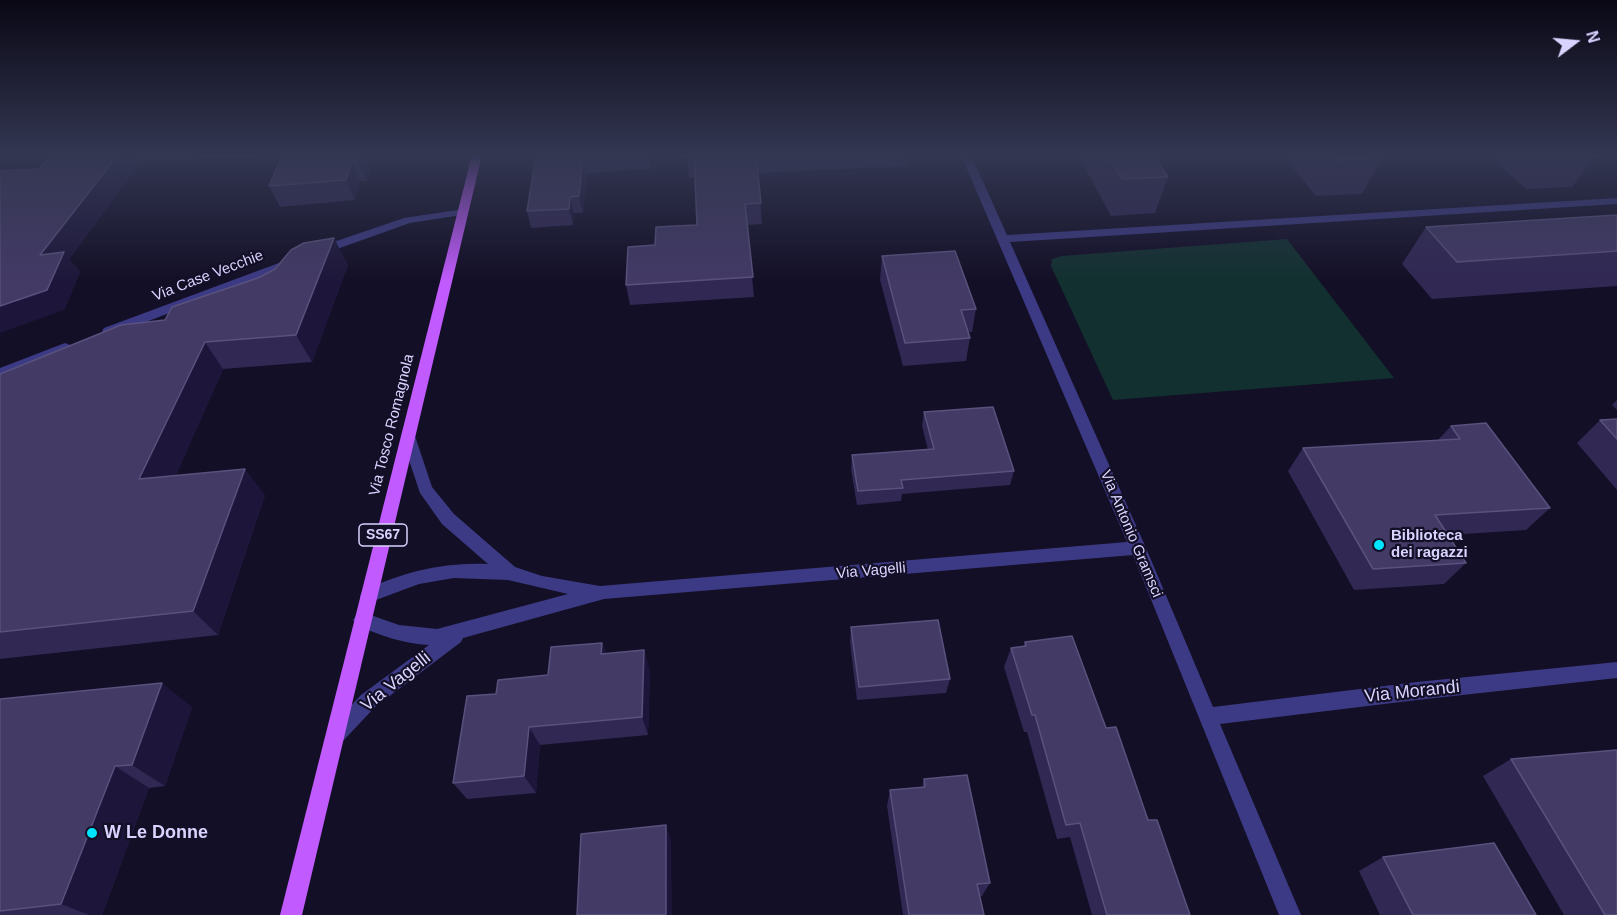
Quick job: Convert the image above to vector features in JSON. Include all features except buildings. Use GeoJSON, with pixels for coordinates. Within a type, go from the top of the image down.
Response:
{"type":"FeatureCollection","features":[{"type":"Feature","properties":{"kind":"main road","name":"Via Tosco Romagnola"},"geometry":{"type":"LineString","coordinates":[[291,915],[467,198]]}},
{"type":"Feature","properties":{"kind":"street","name":"Via Antonio Gramsci"},"geometry":{"type":"LineString","coordinates":[[985,198],[1138,548],[1290,915]]}},
{"type":"Feature","properties":{"kind":"street"},"geometry":{"type":"LineString","coordinates":[[1004,239],[1125,234],[1617,201]]}},
{"type":"Feature","properties":{"kind":"street","name":"Via Case Vecchie"},"geometry":{"type":"LineString","coordinates":[[99,335],[391,225],[434,214],[464,212]]}},
{"type":"Feature","properties":{"kind":"street"},"geometry":{"type":"LineString","coordinates":[[0,372],[77,343]]}},
{"type":"Feature","properties":{"kind":"street","name":"Via Vagelli"},"geometry":{"type":"LineString","coordinates":[[408,436],[425,489],[448,519],[510,573]]}},
{"type":"Feature","properties":{"kind":"street","name":"Via Vagelli"},"geometry":{"type":"LineString","coordinates":[[362,621],[395,634],[416,638],[437,637],[459,633],[546,606],[604,592],[1138,548]]}},
{"type":"Feature","properties":{"kind":"street","name":"Via Vagelli"},"geometry":{"type":"LineString","coordinates":[[368,596],[406,578],[467,570],[510,573],[563,587],[604,592]]}},
{"type":"Feature","properties":{"kind":"street","name":"Via Vagelli"},"geometry":{"type":"LineString","coordinates":[[336,735],[368,701],[459,633]]}},
{"type":"Feature","properties":{"kind":"street","name":"Via Morandi"},"geometry":{"type":"LineString","coordinates":[[1207,717],[1417,691],[1617,670]]}},
{"type":"Feature","properties":{"kind":"green space"},"geometry":{"type":"Polygon","coordinates":[[[1287,239],[1394,378],[1113,400],[1051,266],[1052,259],[1062,256],[1287,239]]]}},
{"type":"Feature","properties":{"kind":"place","name":"Biblioteca dei ragazzi"},"geometry":{"type":"Point","coordinates":[1379,545]}},
{"type":"Feature","properties":{"kind":"place","name":"W Le Donne"},"geometry":{"type":"Point","coordinates":[92,833]}}]}
